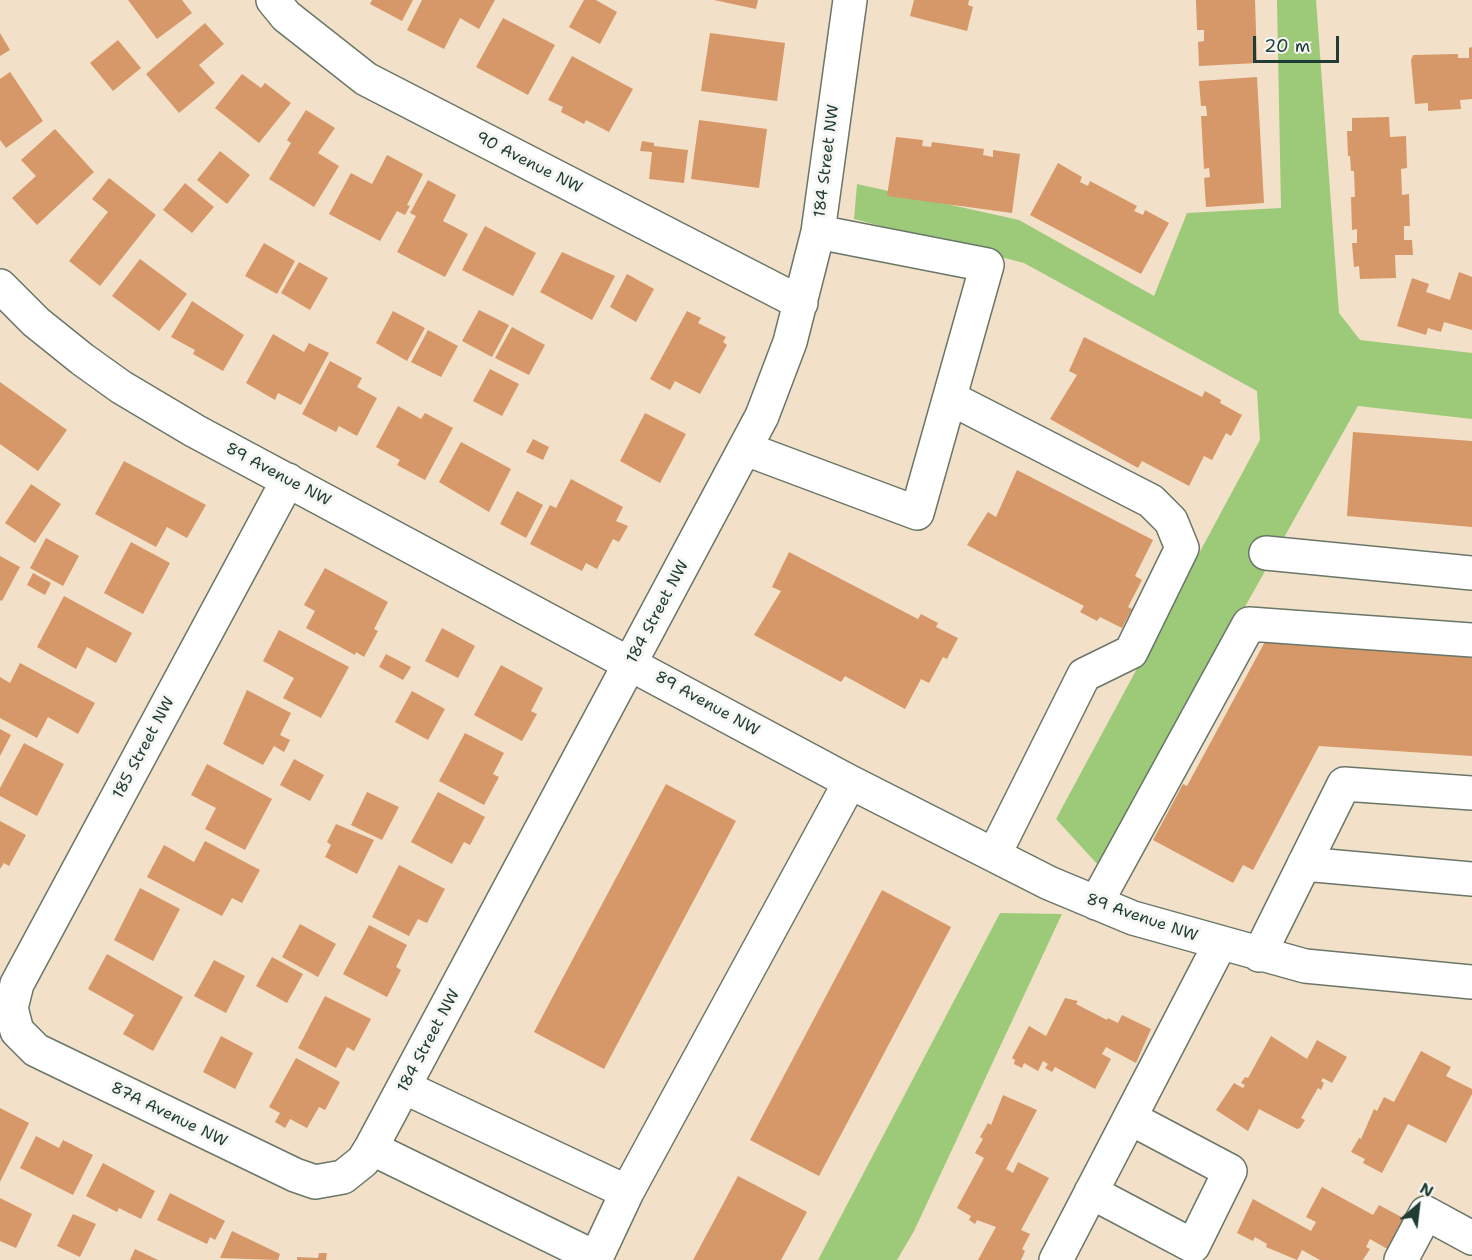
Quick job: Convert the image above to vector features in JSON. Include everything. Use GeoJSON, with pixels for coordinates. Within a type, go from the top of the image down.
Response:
{"type":"FeatureCollection","features":[{"type":"Feature","properties":{"kind":"street","name":"90 Avenue NW"},"geometry":{"type":"LineString","coordinates":[[273,0],[286,16],[366,79],[801,303]]}},
{"type":"Feature","properties":{"kind":"street","name":"184 Street NW"},"geometry":{"type":"LineString","coordinates":[[343,1177],[363,1161],[371,1148],[746,449],[777,383],[801,303],[818,232],[850,0]]}},
{"type":"Feature","properties":{"kind":"street"},"geometry":{"type":"LineString","coordinates":[[746,449],[917,513],[987,265],[818,232]]}},
{"type":"Feature","properties":{"kind":"street","name":"89 Avenue NW"},"geometry":{"type":"LineString","coordinates":[[0,286],[36,322],[121,387],[195,431],[632,662],[850,782],[1049,883],[1133,918],[1258,955],[1305,966],[1472,982]]}},
{"type":"Feature","properties":{"kind":"street"},"geometry":{"type":"LineString","coordinates":[[950,398],[1151,501],[1171,521],[1182,548],[1131,652],[1083,675],[994,855]]}},
{"type":"Feature","properties":{"kind":"street","name":"185 Street NW"},"geometry":{"type":"LineString","coordinates":[[12,1018],[10,1008],[17,984],[288,480]]}},
{"type":"Feature","properties":{"kind":"street"},"geometry":{"type":"LineString","coordinates":[[1266,553],[1472,573]]}},
{"type":"Feature","properties":{"kind":"street"},"geometry":{"type":"LineString","coordinates":[[1096,903],[1249,624],[1472,640]]}},
{"type":"Feature","properties":{"kind":"street"},"geometry":{"type":"LineString","coordinates":[[371,1148],[596,1258],[627,1192],[850,782]]}},
{"type":"Feature","properties":{"kind":"street"},"geometry":{"type":"LineString","coordinates":[[1258,955],[1344,784],[1472,793]]}},
{"type":"Feature","properties":{"kind":"street"},"geometry":{"type":"LineString","coordinates":[[1304,864],[1472,879]]}},
{"type":"Feature","properties":{"kind":"street"},"geometry":{"type":"LineString","coordinates":[[1056,1260],[1220,944]]}},
{"type":"Feature","properties":{"kind":"street","name":"87A Avenue NW"},"geometry":{"type":"LineString","coordinates":[[12,1018],[17,1032],[36,1050],[264,1160],[315,1182],[343,1177]]}},
{"type":"Feature","properties":{"kind":"street"},"geometry":{"type":"LineString","coordinates":[[404,1087],[627,1192]]}},
{"type":"Feature","properties":{"kind":"street"},"geometry":{"type":"LineString","coordinates":[[1091,1192],[1193,1246],[1230,1171],[1130,1118]]}},
{"type":"Feature","properties":{"kind":"street"},"geometry":{"type":"LineString","coordinates":[[1401,1260],[1426,1213],[1472,1238]]}},
{"type":"Feature","properties":{"kind":"green space"},"geometry":{"type":"Polygon","coordinates":[[[1277,0],[1316,0],[1339,313],[1360,340],[1472,353],[1472,419],[1358,406],[1099,866],[1056,819],[1260,440],[1257,391],[1024,263],[854,219],[857,184],[1019,220],[1154,296],[1187,213],[1281,208],[1277,0]]]}},
{"type":"Feature","properties":{"kind":"green space"},"geometry":{"type":"Polygon","coordinates":[[[1000,913],[1062,914],[914,1231],[897,1260],[818,1260],[1000,913]]]}},
{"type":"Feature","properties":{"kind":"building"},"geometry":{"type":"Polygon","coordinates":[[[128,0],[182,0],[192,13],[157,39],[128,0]]]}},
{"type":"Feature","properties":{"kind":"building"},"geometry":{"type":"Polygon","coordinates":[[[372,0],[413,0],[402,21],[370,4],[372,0]]]}},
{"type":"Feature","properties":{"kind":"building"},"geometry":{"type":"Polygon","coordinates":[[[422,0],[495,0],[479,29],[460,18],[444,49],[407,30],[422,0]]]}},
{"type":"Feature","properties":{"kind":"building"},"geometry":{"type":"Polygon","coordinates":[[[584,0],[596,0],[617,12],[600,44],[569,27],[584,0]]]}},
{"type":"Feature","properties":{"kind":"building"},"geometry":{"type":"Polygon","coordinates":[[[714,0],[758,0],[756,9],[714,0]]]}},
{"type":"Feature","properties":{"kind":"building"},"geometry":{"type":"Polygon","coordinates":[[[914,0],[969,0],[968,5],[973,7],[967,31],[910,16],[914,0]]]}},
{"type":"Feature","properties":{"kind":"building"},"geometry":{"type":"Polygon","coordinates":[[[1196,0],[1255,0],[1257,63],[1199,66],[1198,42],[1204,41],[1204,30],[1197,30],[1196,0]]]}},
{"type":"Feature","properties":{"kind":"building"},"geometry":{"type":"Polygon","coordinates":[[[503,18],[555,45],[528,95],[476,67],[503,18]]]}},
{"type":"Feature","properties":{"kind":"building"},"geometry":{"type":"Polygon","coordinates":[[[205,23],[224,44],[199,65],[215,83],[179,113],[146,74],[205,23]]]}},
{"type":"Feature","properties":{"kind":"building"},"geometry":{"type":"Polygon","coordinates":[[[0,33],[10,50],[0,56],[0,33]]]}},
{"type":"Feature","properties":{"kind":"building"},"geometry":{"type":"Polygon","coordinates":[[[710,33],[785,43],[777,101],[701,91],[710,33]]]}},
{"type":"Feature","properties":{"kind":"building"},"geometry":{"type":"Polygon","coordinates":[[[118,40],[141,68],[113,91],[90,63],[118,40]]]}},
{"type":"Feature","properties":{"kind":"building"},"geometry":{"type":"Polygon","coordinates":[[[1472,47],[1472,99],[1460,100],[1461,109],[1428,111],[1428,103],[1415,104],[1411,60],[1413,55],[1458,54],[1458,58],[1469,58],[1469,48],[1472,47]]]}},
{"type":"Feature","properties":{"kind":"building"},"geometry":{"type":"Polygon","coordinates":[[[572,56],[633,89],[609,132],[586,120],[584,124],[561,112],[563,107],[548,100],[572,56]]]}},
{"type":"Feature","properties":{"kind":"building"},"geometry":{"type":"Polygon","coordinates":[[[10,72],[43,121],[6,148],[0,140],[0,79],[10,72]]]}},
{"type":"Feature","properties":{"kind":"building"},"geometry":{"type":"Polygon","coordinates":[[[242,74],[261,88],[265,83],[291,103],[259,143],[215,108],[242,74]]]}},
{"type":"Feature","properties":{"kind":"building"},"geometry":{"type":"Polygon","coordinates":[[[1257,77],[1264,203],[1206,207],[1204,178],[1210,177],[1209,168],[1204,169],[1201,116],[1207,116],[1206,106],[1201,106],[1199,81],[1257,77]]]}},
{"type":"Feature","properties":{"kind":"building"},"geometry":{"type":"Polygon","coordinates":[[[306,110],[335,128],[318,153],[339,166],[314,207],[269,179],[291,143],[287,140],[306,110]]]}},
{"type":"Feature","properties":{"kind":"building"},"geometry":{"type":"Polygon","coordinates":[[[1389,117],[1390,137],[1406,136],[1407,168],[1401,169],[1402,195],[1409,194],[1410,226],[1404,226],[1404,240],[1412,240],[1413,255],[1395,255],[1396,278],[1360,279],[1359,266],[1354,267],[1352,243],[1357,243],[1357,229],[1352,230],[1351,197],[1355,197],[1354,171],[1351,171],[1350,156],[1348,156],[1347,131],[1352,131],[1352,118],[1389,117]]]}},
{"type":"Feature","properties":{"kind":"building"},"geometry":{"type":"Polygon","coordinates":[[[699,120],[767,129],[759,188],[691,179],[699,120]]]}},
{"type":"Feature","properties":{"kind":"building"},"geometry":{"type":"Polygon","coordinates":[[[55,129],[94,172],[37,225],[12,198],[36,176],[21,160],[55,129]]]}},
{"type":"Feature","properties":{"kind":"building"},"geometry":{"type":"Polygon","coordinates":[[[896,137],[923,140],[922,146],[931,147],[932,142],[984,149],[983,155],[993,157],[993,150],[1020,154],[1012,213],[887,196],[896,137]]]}},
{"type":"Feature","properties":{"kind":"building"},"geometry":{"type":"Polygon","coordinates":[[[642,141],[654,143],[654,146],[688,150],[684,183],[649,179],[652,152],[640,151],[642,141]]]}},
{"type":"Feature","properties":{"kind":"building"},"geometry":{"type":"Polygon","coordinates":[[[220,151],[250,175],[227,204],[197,180],[220,151]]]}},
{"type":"Feature","properties":{"kind":"building"},"geometry":{"type":"Polygon","coordinates":[[[387,155],[423,174],[407,205],[410,206],[405,215],[397,211],[380,241],[329,214],[351,173],[372,184],[387,155]]]}},
{"type":"Feature","properties":{"kind":"building"},"geometry":{"type":"Polygon","coordinates":[[[1058,163],[1082,177],[1080,182],[1088,186],[1090,181],[1137,206],[1134,211],[1143,215],[1145,210],[1169,223],[1141,274],[1030,215],[1058,163]]]}},
{"type":"Feature","properties":{"kind":"building"},"geometry":{"type":"Polygon","coordinates":[[[109,178],[156,215],[100,286],[69,261],[108,212],[92,199],[109,178]]]}},
{"type":"Feature","properties":{"kind":"building"},"geometry":{"type":"Polygon","coordinates":[[[428,180],[456,195],[443,221],[468,234],[445,277],[397,252],[416,216],[410,213],[428,180]]]}},
{"type":"Feature","properties":{"kind":"building"},"geometry":{"type":"Polygon","coordinates":[[[185,183],[214,207],[192,233],[163,210],[185,183]]]}},
{"type":"Feature","properties":{"kind":"building"},"geometry":{"type":"Polygon","coordinates":[[[485,226],[536,253],[513,296],[462,270],[485,226]]]}},
{"type":"Feature","properties":{"kind":"building"},"geometry":{"type":"Polygon","coordinates":[[[264,243],[295,261],[277,294],[245,276],[264,243]]]}},
{"type":"Feature","properties":{"kind":"building"},"geometry":{"type":"Polygon","coordinates":[[[562,252],[615,276],[592,320],[540,292],[562,252]]]}},
{"type":"Feature","properties":{"kind":"building"},"geometry":{"type":"Polygon","coordinates":[[[140,259],[187,294],[159,331],[112,296],[140,259]]]}},
{"type":"Feature","properties":{"kind":"building"},"geometry":{"type":"Polygon","coordinates":[[[299,262],[328,278],[310,310],[281,293],[299,262]]]}},
{"type":"Feature","properties":{"kind":"building"},"geometry":{"type":"Polygon","coordinates":[[[1459,272],[1472,277],[1472,330],[1444,322],[1441,332],[1428,328],[1426,335],[1397,326],[1412,278],[1429,284],[1426,292],[1450,300],[1459,272]]]}},
{"type":"Feature","properties":{"kind":"building"},"geometry":{"type":"Polygon","coordinates":[[[627,274],[654,289],[636,322],[610,307],[627,274]]]}},
{"type":"Feature","properties":{"kind":"building"},"geometry":{"type":"Polygon","coordinates":[[[192,301],[244,335],[223,371],[193,354],[195,350],[171,337],[192,301]]]}},
{"type":"Feature","properties":{"kind":"building"},"geometry":{"type":"Polygon","coordinates":[[[479,310],[509,325],[492,357],[462,341],[479,310]]]}},
{"type":"Feature","properties":{"kind":"building"},"geometry":{"type":"Polygon","coordinates":[[[393,311],[425,328],[407,361],[376,343],[393,311]]]}},
{"type":"Feature","properties":{"kind":"building"},"geometry":{"type":"Polygon","coordinates":[[[687,311],[701,318],[698,323],[726,337],[723,342],[727,345],[700,394],[675,381],[670,390],[650,379],[687,311]]]}},
{"type":"Feature","properties":{"kind":"building"},"geometry":{"type":"Polygon","coordinates":[[[512,327],[545,345],[529,375],[495,358],[512,327]]]}},
{"type":"Feature","properties":{"kind":"building"},"geometry":{"type":"Polygon","coordinates":[[[428,330],[458,346],[441,377],[411,362],[428,330]]]}},
{"type":"Feature","properties":{"kind":"building"},"geometry":{"type":"Polygon","coordinates":[[[273,334],[304,352],[309,343],[329,353],[301,405],[278,393],[275,400],[246,383],[273,334]]]}},
{"type":"Feature","properties":{"kind":"building"},"geometry":{"type":"Polygon","coordinates":[[[1084,337],[1202,397],[1205,391],[1221,400],[1220,403],[1242,415],[1231,436],[1226,433],[1212,460],[1204,456],[1189,486],[1142,461],[1138,468],[1050,419],[1077,375],[1069,371],[1084,337]]]}},
{"type":"Feature","properties":{"kind":"building"},"geometry":{"type":"Polygon","coordinates":[[[330,361],[362,378],[357,387],[377,398],[357,436],[339,426],[336,432],[302,414],[330,361]]]}},
{"type":"Feature","properties":{"kind":"building"},"geometry":{"type":"Polygon","coordinates":[[[490,369],[519,384],[502,416],[473,401],[490,369]]]}},
{"type":"Feature","properties":{"kind":"building"},"geometry":{"type":"Polygon","coordinates":[[[0,382],[67,430],[38,471],[0,444],[0,382]]]}},
{"type":"Feature","properties":{"kind":"building"},"geometry":{"type":"Polygon","coordinates":[[[398,406],[421,419],[425,413],[453,428],[425,480],[397,465],[400,460],[376,447],[398,406]]]}},
{"type":"Feature","properties":{"kind":"building"},"geometry":{"type":"Polygon","coordinates":[[[645,413],[686,434],[660,483],[620,461],[645,413]]]}},
{"type":"Feature","properties":{"kind":"building"},"geometry":{"type":"Polygon","coordinates":[[[1353,432],[1472,441],[1472,527],[1347,516],[1353,432]]]}},
{"type":"Feature","properties":{"kind":"building"},"geometry":{"type":"Polygon","coordinates":[[[533,439],[549,447],[543,460],[526,452],[533,439]]]}},
{"type":"Feature","properties":{"kind":"building"},"geometry":{"type":"Polygon","coordinates":[[[461,442],[511,469],[489,512],[439,482],[461,442]]]}},
{"type":"Feature","properties":{"kind":"building"},"geometry":{"type":"Polygon","coordinates":[[[124,461],[206,505],[187,538],[167,527],[156,547],[95,514],[124,461]]]}},
{"type":"Feature","properties":{"kind":"building"},"geometry":{"type":"Polygon","coordinates":[[[1017,470],[1153,540],[1135,576],[1142,580],[1128,607],[1132,609],[1122,628],[1100,617],[1097,621],[1080,612],[1084,606],[967,545],[988,512],[996,517],[1017,470]]]}},
{"type":"Feature","properties":{"kind":"building"},"geometry":{"type":"Polygon","coordinates":[[[571,479],[623,507],[616,521],[628,526],[619,542],[613,539],[597,569],[586,563],[582,571],[530,544],[550,505],[556,508],[571,479]]]}},
{"type":"Feature","properties":{"kind":"building"},"geometry":{"type":"Polygon","coordinates":[[[31,484],[61,504],[35,543],[5,523],[31,484]]]}},
{"type":"Feature","properties":{"kind":"building"},"geometry":{"type":"Polygon","coordinates":[[[517,491],[543,505],[526,538],[500,524],[517,491]]]}},
{"type":"Feature","properties":{"kind":"building"},"geometry":{"type":"Polygon","coordinates":[[[46,538],[79,556],[63,586],[30,568],[46,538]]]}},
{"type":"Feature","properties":{"kind":"building"},"geometry":{"type":"Polygon","coordinates":[[[131,542],[170,563],[143,614],[104,593],[131,542]]]}},
{"type":"Feature","properties":{"kind":"building"},"geometry":{"type":"Polygon","coordinates":[[[789,552],[918,619],[921,614],[938,623],[936,627],[958,638],[947,659],[943,657],[929,683],[921,679],[905,709],[845,676],[841,682],[754,635],[781,591],[772,587],[789,552]]]}},
{"type":"Feature","properties":{"kind":"building"},"geometry":{"type":"Polygon","coordinates":[[[0,556],[20,567],[2,601],[0,600],[0,556]]]}},
{"type":"Feature","properties":{"kind":"building"},"geometry":{"type":"Polygon","coordinates":[[[325,568],[388,602],[374,629],[378,631],[364,657],[356,652],[355,655],[306,628],[315,611],[304,605],[325,568]]]}},
{"type":"Feature","properties":{"kind":"building"},"geometry":{"type":"Polygon","coordinates":[[[33,573],[51,583],[45,595],[27,585],[33,573]]]}},
{"type":"Feature","properties":{"kind":"building"},"geometry":{"type":"Polygon","coordinates":[[[64,596],[132,633],[116,663],[87,647],[76,669],[37,647],[64,596]]]}},
{"type":"Feature","properties":{"kind":"building"},"geometry":{"type":"Polygon","coordinates":[[[442,628],[475,646],[458,678],[425,661],[442,628]]]}},
{"type":"Feature","properties":{"kind":"building"},"geometry":{"type":"Polygon","coordinates":[[[279,630],[349,667],[321,718],[283,698],[294,678],[263,661],[279,630]]]}},
{"type":"Feature","properties":{"kind":"building"},"geometry":{"type":"Polygon","coordinates":[[[1267,638],[1472,651],[1472,756],[1319,746],[1253,870],[1243,865],[1233,883],[1153,840],[1183,784],[1187,786],[1267,638]]]}},
{"type":"Feature","properties":{"kind":"building"},"geometry":{"type":"Polygon","coordinates":[[[386,654],[411,667],[403,680],[379,667],[386,654]]]}},
{"type":"Feature","properties":{"kind":"building"},"geometry":{"type":"Polygon","coordinates":[[[20,663],[95,703],[78,734],[48,717],[37,738],[0,718],[0,677],[10,683],[20,663]]]}},
{"type":"Feature","properties":{"kind":"building"},"geometry":{"type":"Polygon","coordinates":[[[501,665],[543,688],[531,711],[537,714],[522,741],[474,715],[501,665]]]}},
{"type":"Feature","properties":{"kind":"building"},"geometry":{"type":"Polygon","coordinates":[[[247,690],[291,713],[280,735],[290,740],[284,752],[274,746],[263,765],[223,744],[247,690]]]}},
{"type":"Feature","properties":{"kind":"building"},"geometry":{"type":"Polygon","coordinates":[[[412,691],[445,709],[428,740],[395,722],[412,691]]]}},
{"type":"Feature","properties":{"kind":"building"},"geometry":{"type":"Polygon","coordinates":[[[0,729],[11,735],[0,756],[0,729]]]}},
{"type":"Feature","properties":{"kind":"building"},"geometry":{"type":"Polygon","coordinates":[[[465,733],[504,753],[493,774],[499,777],[484,805],[439,781],[465,733]]]}},
{"type":"Feature","properties":{"kind":"building"},"geometry":{"type":"Polygon","coordinates":[[[24,743],[64,764],[37,816],[0,796],[0,788],[24,743]]]}},
{"type":"Feature","properties":{"kind":"building"},"geometry":{"type":"Polygon","coordinates":[[[294,759],[324,775],[310,801],[280,785],[294,759]]]}},
{"type":"Feature","properties":{"kind":"building"},"geometry":{"type":"Polygon","coordinates":[[[207,764],[272,799],[245,850],[205,829],[216,808],[191,795],[207,764]]]}},
{"type":"Feature","properties":{"kind":"building"},"geometry":{"type":"Polygon","coordinates":[[[666,784],[736,821],[604,1069],[534,1032],[666,784]]]}},
{"type":"Feature","properties":{"kind":"building"},"geometry":{"type":"Polygon","coordinates":[[[367,792],[399,807],[382,840],[351,825],[367,792]]]}},
{"type":"Feature","properties":{"kind":"building"},"geometry":{"type":"Polygon","coordinates":[[[438,792],[485,817],[470,845],[464,842],[452,864],[411,842],[438,792]]]}},
{"type":"Feature","properties":{"kind":"building"},"geometry":{"type":"Polygon","coordinates":[[[0,821],[26,835],[9,866],[4,863],[0,869],[0,821]]]}},
{"type":"Feature","properties":{"kind":"building"},"geometry":{"type":"Polygon","coordinates":[[[336,824],[374,840],[357,874],[325,857],[331,845],[327,842],[336,824]]]}},
{"type":"Feature","properties":{"kind":"building"},"geometry":{"type":"Polygon","coordinates":[[[205,841],[260,870],[242,903],[232,898],[222,916],[147,877],[164,845],[194,862],[205,841]]]}},
{"type":"Feature","properties":{"kind":"building"},"geometry":{"type":"Polygon","coordinates":[[[399,865],[445,889],[427,923],[418,919],[409,936],[372,917],[399,865]]]}},
{"type":"Feature","properties":{"kind":"building"},"geometry":{"type":"Polygon","coordinates":[[[140,888],[180,909],[153,961],[114,940],[140,888]]]}},
{"type":"Feature","properties":{"kind":"building"},"geometry":{"type":"Polygon","coordinates":[[[882,890],[951,927],[819,1176],[750,1140],[882,890]]]}},
{"type":"Feature","properties":{"kind":"building"},"geometry":{"type":"Polygon","coordinates":[[[300,924],[336,944],[318,977],[282,957],[300,924]]]}},
{"type":"Feature","properties":{"kind":"building"},"geometry":{"type":"Polygon","coordinates":[[[369,925],[407,945],[396,967],[401,970],[387,997],[343,974],[369,925]]]}},
{"type":"Feature","properties":{"kind":"building"},"geometry":{"type":"Polygon","coordinates":[[[107,954],[183,997],[153,1051],[123,1034],[134,1015],[88,989],[107,954]]]}},
{"type":"Feature","properties":{"kind":"building"},"geometry":{"type":"Polygon","coordinates":[[[272,957],[303,974],[287,1003],[256,986],[272,957]]]}},
{"type":"Feature","properties":{"kind":"building"},"geometry":{"type":"Polygon","coordinates":[[[214,960],[245,976],[226,1013],[194,996],[214,960]]]}},
{"type":"Feature","properties":{"kind":"building"},"geometry":{"type":"Polygon","coordinates":[[[325,996],[371,1019],[354,1051],[347,1047],[336,1068],[298,1048],[325,996]]]}},
{"type":"Feature","properties":{"kind":"building"},"geometry":{"type":"Polygon","coordinates":[[[1065,998],[1078,1001],[1076,1004],[1107,1020],[1108,1018],[1118,1023],[1122,1015],[1151,1029],[1136,1063],[1106,1047],[1102,1054],[1111,1059],[1095,1089],[1055,1067],[1052,1072],[1045,1068],[1048,1064],[1043,1061],[1038,1071],[1024,1063],[1022,1068],[1014,1064],[1015,1060],[1012,1058],[1029,1026],[1046,1036],[1065,998]]]}},
{"type":"Feature","properties":{"kind":"building"},"geometry":{"type":"Polygon","coordinates":[[[221,1036],[253,1053],[235,1089],[203,1072],[221,1036]]]}},
{"type":"Feature","properties":{"kind":"building"},"geometry":{"type":"Polygon","coordinates":[[[1271,1036],[1307,1059],[1317,1040],[1347,1057],[1332,1083],[1323,1078],[1321,1081],[1324,1083],[1321,1090],[1318,1088],[1301,1118],[1305,1120],[1300,1128],[1297,1129],[1259,1109],[1248,1131],[1216,1110],[1234,1083],[1243,1088],[1245,1085],[1241,1083],[1245,1077],[1248,1078],[1271,1036]]]}},
{"type":"Feature","properties":{"kind":"building"},"geometry":{"type":"Polygon","coordinates":[[[1421,1051],[1451,1067],[1446,1076],[1472,1089],[1472,1094],[1446,1143],[1408,1124],[1382,1173],[1363,1163],[1365,1159],[1351,1152],[1359,1138],[1361,1139],[1374,1109],[1377,1111],[1384,1097],[1394,1102],[1421,1051]]]}},
{"type":"Feature","properties":{"kind":"building"},"geometry":{"type":"Polygon","coordinates":[[[296,1058],[340,1082],[325,1110],[319,1107],[307,1128],[290,1119],[285,1128],[275,1122],[280,1113],[269,1107],[296,1058]]]}},
{"type":"Feature","properties":{"kind":"building"},"geometry":{"type":"Polygon","coordinates":[[[1003,1095],[1037,1110],[1006,1169],[1013,1173],[1018,1162],[1049,1178],[1021,1230],[1030,1234],[1022,1249],[1025,1251],[1021,1260],[978,1260],[996,1227],[977,1220],[975,1224],[969,1220],[971,1216],[957,1208],[984,1158],[975,1153],[983,1139],[980,1137],[988,1123],[991,1125],[1003,1095]]]}},
{"type":"Feature","properties":{"kind":"building"},"geometry":{"type":"Polygon","coordinates":[[[0,1108],[29,1123],[0,1182],[0,1108]]]}},
{"type":"Feature","properties":{"kind":"building"},"geometry":{"type":"Polygon","coordinates":[[[36,1136],[59,1148],[63,1140],[93,1155],[73,1195],[20,1168],[36,1136]]]}},
{"type":"Feature","properties":{"kind":"building"},"geometry":{"type":"Polygon","coordinates":[[[103,1163],[155,1191],[141,1219],[119,1208],[117,1212],[86,1196],[103,1163]]]}},
{"type":"Feature","properties":{"kind":"building"},"geometry":{"type":"Polygon","coordinates":[[[738,1176],[807,1212],[781,1260],[693,1260],[738,1176]]]}},
{"type":"Feature","properties":{"kind":"building"},"geometry":{"type":"Polygon","coordinates":[[[1322,1187],[1373,1215],[1379,1205],[1405,1219],[1389,1250],[1370,1239],[1366,1247],[1370,1249],[1363,1260],[1320,1260],[1302,1250],[1297,1260],[1266,1247],[1267,1244],[1255,1237],[1253,1241],[1237,1233],[1253,1199],[1311,1231],[1316,1222],[1306,1217],[1322,1187]]]}},
{"type":"Feature","properties":{"kind":"building"},"geometry":{"type":"Polygon","coordinates":[[[170,1193],[225,1221],[215,1240],[210,1237],[207,1244],[157,1220],[170,1193]]]}},
{"type":"Feature","properties":{"kind":"building"},"geometry":{"type":"Polygon","coordinates":[[[0,1198],[32,1214],[16,1248],[0,1241],[0,1198]]]}},
{"type":"Feature","properties":{"kind":"building"},"geometry":{"type":"Polygon","coordinates":[[[73,1214],[96,1224],[80,1257],[57,1246],[73,1214]]]}},
{"type":"Feature","properties":{"kind":"building"},"geometry":{"type":"Polygon","coordinates":[[[232,1231],[280,1254],[278,1260],[220,1258],[232,1231]]]}},
{"type":"Feature","properties":{"kind":"building"},"geometry":{"type":"Polygon","coordinates":[[[135,1249],[158,1260],[130,1260],[135,1249]]]}},
{"type":"Feature","properties":{"kind":"building"},"geometry":{"type":"Polygon","coordinates":[[[319,1253],[327,1253],[326,1260],[297,1260],[297,1257],[318,1258],[319,1253]]]}}]}
